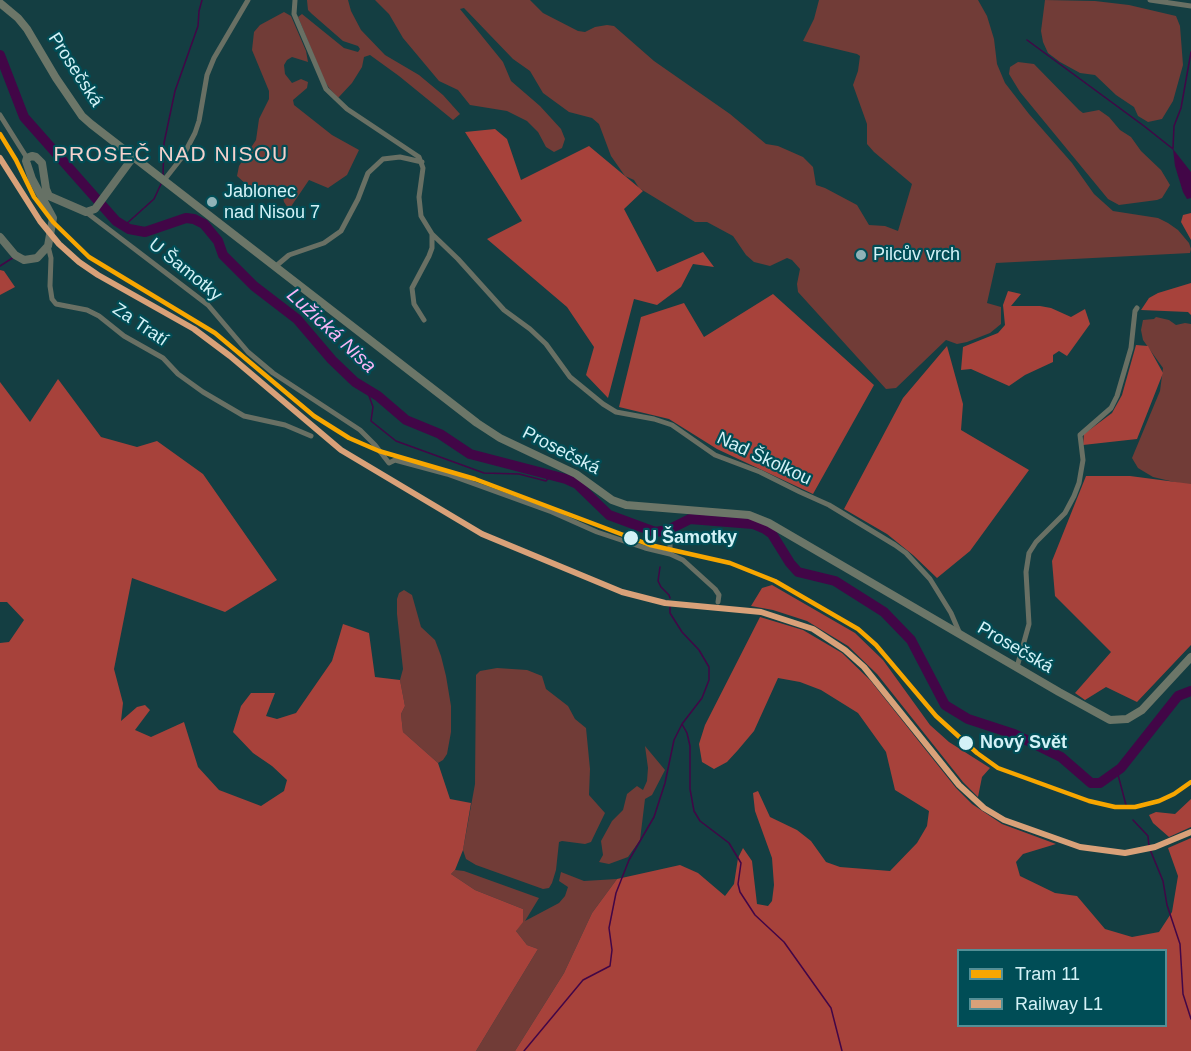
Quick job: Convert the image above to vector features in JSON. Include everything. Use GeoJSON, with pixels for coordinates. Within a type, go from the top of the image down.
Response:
{"type":"FeatureCollection","features":[{"type":"Feature","properties":{"kind":"main road","name":"Prosečská"},"geometry":{"type":"LineString","coordinates":[[0,3],[27,29],[82,116],[490,433],[576,474],[612,500],[639,507],[733,513],[757,517],[1110,720],[1127,719],[1142,710],[1191,657]]}},
{"type":"Feature","properties":{"kind":"street"},"geometry":{"type":"LineString","coordinates":[[165,180],[183,156],[195,133],[207,75],[228,31],[248,0]]}},
{"type":"Feature","properties":{"kind":"street"},"geometry":{"type":"LineString","coordinates":[[295,0],[294,15],[326,89],[347,109],[414,153],[422,162]]}},
{"type":"Feature","properties":{"kind":"street"},"geometry":{"type":"LineString","coordinates":[[1150,0],[1191,6]]}},
{"type":"Feature","properties":{"kind":"street","name":"U Šamotky"},"geometry":{"type":"LineString","coordinates":[[0,115],[27,158],[27,169],[53,218],[48,246]]}},
{"type":"Feature","properties":{"kind":"street","name":"U Šamotky"},"geometry":{"type":"LineString","coordinates":[[27,158],[32,156],[42,163],[49,196],[86,212],[208,305],[248,352],[273,373],[360,430],[375,444],[389,463],[395,460],[447,474],[552,512],[597,532],[670,554]]}},
{"type":"Feature","properties":{"kind":"street"},"geometry":{"type":"LineString","coordinates":[[86,212],[95,209],[134,156]]}},
{"type":"Feature","properties":{"kind":"street"},"geometry":{"type":"LineString","coordinates":[[276,266],[289,255],[324,243],[341,231],[358,199],[368,173],[383,159],[400,157],[422,162]]}},
{"type":"Feature","properties":{"kind":"street","name":"Nad Školkou"},"geometry":{"type":"LineString","coordinates":[[422,162],[423,178],[419,205],[421,216],[432,234],[504,310],[546,344],[570,377],[616,412],[672,425],[715,455],[760,472],[829,505],[895,545],[906,553],[930,579],[951,613],[961,635]]}},
{"type":"Feature","properties":{"kind":"street"},"geometry":{"type":"LineString","coordinates":[[424,320],[414,304],[412,288],[432,248],[432,234]]}},
{"type":"Feature","properties":{"kind":"street"},"geometry":{"type":"LineString","coordinates":[[0,237],[15,255],[24,260],[37,258],[48,246]]}},
{"type":"Feature","properties":{"kind":"street","name":"Za Tratí"},"geometry":{"type":"LineString","coordinates":[[48,246],[51,258],[50,286],[52,299],[56,304],[87,310],[99,316],[124,336],[163,358],[178,374],[203,392],[244,417],[285,425],[311,436]]}},
{"type":"Feature","properties":{"kind":"street"},"geometry":{"type":"LineString","coordinates":[[1017,667],[1029,624],[1026,572],[1029,554],[1036,543],[1065,513],[1074,496],[1083,460],[1080,435],[1111,408],[1117,396],[1131,348],[1137,308]]}},
{"type":"Feature","properties":{"kind":"street"},"geometry":{"type":"LineString","coordinates":[[670,535],[670,554],[683,560],[716,589],[719,596],[718,602]]}},
{"type":"Feature","properties":{"kind":"shaded area"},"geometry":{"type":"Polygon","coordinates":[[[307,0],[348,0],[361,30],[385,55],[419,75],[443,95],[460,114],[453,120],[370,55],[364,57],[362,67],[352,83],[338,98],[324,80],[298,17],[302,14],[344,48],[358,52],[360,49],[358,46],[343,41],[312,14],[308,10],[307,0]]]}},
{"type":"Feature","properties":{"kind":"shaded area"},"geometry":{"type":"Polygon","coordinates":[[[375,0],[530,0],[543,13],[578,31],[585,32],[607,25],[614,26],[654,61],[730,114],[766,144],[778,146],[803,157],[813,167],[816,185],[857,205],[869,225],[885,226],[898,231],[912,184],[867,144],[867,124],[853,85],[860,56],[803,41],[814,19],[819,0],[978,0],[987,16],[994,39],[997,64],[1005,83],[1072,163],[1094,194],[1113,211],[1158,218],[1168,223],[1178,230],[1189,243],[1190,253],[996,263],[987,303],[1001,307],[1001,324],[990,333],[967,342],[957,344],[946,340],[896,388],[886,389],[798,292],[800,269],[792,260],[787,258],[770,266],[754,262],[746,255],[733,236],[707,222],[695,222],[639,188],[634,180],[625,176],[611,156],[599,124],[592,118],[569,112],[543,93],[530,71],[513,59],[464,8],[460,9],[503,62],[511,81],[540,106],[561,129],[565,139],[562,148],[554,152],[546,147],[538,132],[527,121],[507,111],[470,105],[458,90],[439,81],[403,38],[389,14],[375,0]]]}},
{"type":"Feature","properties":{"kind":"shaded area"},"geometry":{"type":"Polygon","coordinates":[[[1045,0],[1095,1],[1129,5],[1176,16],[1180,26],[1183,65],[1173,101],[1162,119],[1148,122],[1138,116],[1134,107],[1116,95],[1095,75],[1080,73],[1048,53],[1041,31],[1045,0]]]}},
{"type":"Feature","properties":{"kind":"shaded area"},"geometry":{"type":"Polygon","coordinates":[[[284,12],[291,16],[306,51],[308,62],[292,57],[284,65],[285,74],[292,83],[301,79],[308,82],[307,88],[293,100],[294,105],[332,135],[359,150],[347,175],[328,188],[309,180],[290,208],[284,202],[283,197],[259,191],[247,185],[237,176],[239,166],[256,140],[259,119],[269,99],[269,91],[252,50],[254,32],[260,25],[284,12]]]}},
{"type":"Feature","properties":{"kind":"shaded area"},"geometry":{"type":"Polygon","coordinates":[[[1018,62],[1034,64],[1079,110],[1083,113],[1099,110],[1131,137],[1141,151],[1161,170],[1170,185],[1162,198],[1119,205],[1108,199],[1020,92],[1009,74],[1010,67],[1018,62]]]}},
{"type":"Feature","properties":{"kind":"shaded area"},"geometry":{"type":"Polygon","coordinates":[[[495,129],[507,139],[521,180],[589,146],[643,191],[624,209],[657,272],[703,252],[714,267],[693,264],[681,287],[657,305],[634,299],[608,398],[586,375],[594,347],[567,307],[487,239],[522,221],[465,132],[495,129]]]}},
{"type":"Feature","properties":{"kind":"shaded area"},"geometry":{"type":"Polygon","coordinates":[[[1173,149],[1191,172],[1191,198],[1187,199],[1183,192],[1175,166],[1173,149]]]}},
{"type":"Feature","properties":{"kind":"shaded area"},"geometry":{"type":"Polygon","coordinates":[[[1191,213],[1191,240],[1181,222],[1183,215],[1191,213]]]}},
{"type":"Feature","properties":{"kind":"shaded area"},"geometry":{"type":"Polygon","coordinates":[[[0,270],[4,271],[15,287],[0,295],[0,270]]]}},
{"type":"Feature","properties":{"kind":"shaded area"},"geometry":{"type":"Polygon","coordinates":[[[1191,283],[1191,315],[1188,312],[1141,310],[1149,298],[1158,293],[1191,283]]]}},
{"type":"Feature","properties":{"kind":"shaded area"},"geometry":{"type":"Polygon","coordinates":[[[1008,291],[1021,294],[1011,306],[1051,308],[1071,317],[1085,309],[1090,324],[1067,356],[1059,351],[1053,355],[1053,362],[1025,375],[1009,386],[971,369],[961,370],[963,347],[998,333],[1005,325],[1003,305],[1008,291]]]}},
{"type":"Feature","properties":{"kind":"shaded area"},"geometry":{"type":"Polygon","coordinates":[[[773,294],[874,385],[813,494],[717,449],[669,419],[619,407],[641,317],[684,303],[704,337],[773,294]]]}},
{"type":"Feature","properties":{"kind":"shaded area"},"geometry":{"type":"Polygon","coordinates":[[[1156,317],[1169,320],[1176,325],[1191,324],[1191,484],[1153,477],[1138,468],[1132,458],[1160,391],[1163,368],[1143,340],[1141,330],[1143,320],[1156,317]]]}},
{"type":"Feature","properties":{"kind":"shaded area"},"geometry":{"type":"Polygon","coordinates":[[[1136,345],[1148,346],[1163,373],[1137,439],[1083,445],[1084,434],[1112,413],[1122,395],[1136,345]]]}},
{"type":"Feature","properties":{"kind":"shaded area"},"geometry":{"type":"Polygon","coordinates":[[[947,346],[963,404],[961,430],[1029,470],[970,551],[937,578],[887,534],[844,509],[903,398],[947,346]]]}},
{"type":"Feature","properties":{"kind":"shaded area"},"geometry":{"type":"Polygon","coordinates":[[[58,379],[101,437],[137,447],[157,441],[203,474],[277,580],[225,612],[132,578],[114,669],[123,703],[121,721],[137,707],[145,705],[150,710],[135,730],[151,737],[184,722],[198,767],[219,790],[261,806],[284,791],[287,780],[253,753],[233,732],[241,706],[251,693],[275,693],[266,716],[277,719],[296,713],[332,661],[343,624],[369,633],[375,677],[400,680],[405,706],[401,714],[403,732],[438,763],[450,799],[471,803],[463,850],[451,874],[475,890],[523,909],[523,922],[516,931],[527,945],[538,949],[476,1051],[0,1051],[0,643],[9,642],[24,620],[7,602],[0,602],[0,382],[30,422],[58,379]]]}},
{"type":"Feature","properties":{"kind":"shaded area"},"geometry":{"type":"Polygon","coordinates":[[[1086,476],[1130,476],[1191,484],[1191,645],[1137,702],[1106,687],[1085,700],[1075,693],[1111,652],[1055,596],[1052,561],[1086,476]]]}},
{"type":"Feature","properties":{"kind":"shaded area"},"geometry":{"type":"Polygon","coordinates":[[[772,585],[855,633],[883,660],[930,725],[949,742],[990,768],[982,777],[978,797],[963,782],[877,674],[848,646],[807,621],[773,610],[751,606],[762,588],[772,585]]]}},
{"type":"Feature","properties":{"kind":"shaded area"},"geometry":{"type":"Polygon","coordinates":[[[404,590],[412,595],[421,627],[435,640],[446,676],[451,706],[451,732],[447,754],[438,763],[403,732],[401,714],[405,706],[400,680],[403,669],[397,599],[399,593],[404,590]]]}},
{"type":"Feature","properties":{"kind":"shaded area"},"geometry":{"type":"Polygon","coordinates":[[[760,617],[803,630],[842,653],[870,680],[956,788],[972,804],[1002,824],[1056,844],[1023,854],[1016,862],[1020,876],[1055,893],[1077,896],[1105,929],[1132,937],[1159,932],[1172,912],[1178,876],[1168,848],[1191,838],[1191,1051],[515,1051],[564,973],[592,913],[617,879],[680,865],[698,873],[725,896],[734,884],[738,858],[743,848],[752,861],[757,904],[768,906],[772,901],[774,885],[772,858],[755,811],[753,793],[758,791],[770,817],[797,830],[811,841],[826,862],[840,867],[890,871],[917,843],[927,826],[929,811],[895,790],[886,752],[858,713],[821,690],[800,682],[778,678],[754,731],[727,762],[714,769],[702,762],[699,744],[705,725],[760,617]]]}},
{"type":"Feature","properties":{"kind":"shaded area"},"geometry":{"type":"Polygon","coordinates":[[[497,668],[527,670],[542,676],[546,689],[568,706],[575,719],[586,728],[590,769],[589,795],[605,813],[591,842],[585,844],[559,842],[556,870],[549,888],[543,889],[476,865],[466,859],[463,850],[475,784],[476,675],[480,671],[497,668]]]}},
{"type":"Feature","properties":{"kind":"shaded area"},"geometry":{"type":"Polygon","coordinates":[[[645,746],[665,770],[652,795],[645,799],[640,840],[628,857],[609,864],[599,862],[603,855],[601,841],[612,821],[623,810],[627,794],[637,786],[643,790],[647,781],[645,746]]]}},
{"type":"Feature","properties":{"kind":"shaded area"},"geometry":{"type":"Polygon","coordinates":[[[1191,799],[1191,827],[1169,837],[1153,823],[1149,815],[1156,812],[1175,814],[1191,799]]]}},
{"type":"Feature","properties":{"kind":"shaded area"},"geometry":{"type":"Polygon","coordinates":[[[455,870],[464,871],[539,898],[525,921],[559,903],[565,896],[568,887],[559,881],[561,872],[584,881],[617,879],[592,913],[564,973],[515,1051],[476,1051],[538,949],[527,945],[516,931],[523,909],[475,890],[451,874],[455,870]]]}},
{"type":"Feature","properties":{"kind":"waterway"},"geometry":{"type":"LineString","coordinates":[[163,176],[164,143],[175,91],[198,26],[202,0]]}},
{"type":"Feature","properties":{"kind":"waterway"},"geometry":{"type":"LineString","coordinates":[[1027,40],[1173,149]]}},
{"type":"Feature","properties":{"kind":"waterway"},"geometry":{"type":"LineString","coordinates":[[1173,148],[1174,126],[1181,108],[1191,52]]}},
{"type":"Feature","properties":{"kind":"waterway","name":"Lužická Nisa"},"geometry":{"type":"LineString","coordinates":[[0,55],[24,117],[116,221],[129,229],[145,232],[186,218],[204,224],[218,241],[223,255],[254,286],[297,319],[332,360],[355,382],[378,396],[406,420],[440,434],[470,454],[566,479],[577,484],[609,515],[655,532],[668,530],[690,519],[753,524],[765,529],[772,534],[798,572],[835,581],[884,612],[911,640],[945,705],[968,719],[1014,734],[1061,757],[1091,783],[1100,783],[1121,768],[1178,696],[1191,691]]}},
{"type":"Feature","properties":{"kind":"waterway"},"geometry":{"type":"LineString","coordinates":[[124,226],[154,199],[161,184]]}},
{"type":"Feature","properties":{"kind":"waterway"},"geometry":{"type":"LineString","coordinates":[[0,266],[14,257]]}},
{"type":"Feature","properties":{"kind":"waterway"},"geometry":{"type":"LineString","coordinates":[[367,390],[373,407],[371,421],[396,441],[484,473],[519,474],[546,481],[551,475]]}},
{"type":"Feature","properties":{"kind":"waterway"},"geometry":{"type":"LineString","coordinates":[[660,567],[658,581],[670,598]]}},
{"type":"Feature","properties":{"kind":"waterway"},"geometry":{"type":"LineString","coordinates":[[670,607],[670,613],[682,632],[699,650],[709,667],[709,680],[702,698],[682,724],[690,746],[690,789],[694,811],[700,821],[729,843],[741,863],[738,884],[740,892],[755,915],[784,942],[831,1008],[842,1051]]}},
{"type":"Feature","properties":{"kind":"waterway"},"geometry":{"type":"LineString","coordinates":[[524,1051],[583,980],[610,966],[612,950],[609,928],[616,893],[629,860],[654,817],[665,783],[674,740],[682,724]]}},
{"type":"Feature","properties":{"kind":"waterway"},"geometry":{"type":"LineString","coordinates":[[1117,771],[1126,805]]}},
{"type":"Feature","properties":{"kind":"waterway"},"geometry":{"type":"LineString","coordinates":[[1133,820],[1148,836],[1149,847],[1163,881],[1167,905],[1180,944],[1183,994],[1191,1019]]}},
{"type":"Feature","properties":{"kind":"tram line","name":"11"},"geometry":{"type":"LineString","coordinates":[[0,134],[34,197],[53,222],[89,257],[215,333],[314,416],[349,438],[379,451],[475,479],[650,545],[730,563],[775,581],[858,629],[876,645],[936,716],[977,753],[998,768],[1089,801],[1115,807],[1135,807],[1159,801],[1191,782]]}},
{"type":"Feature","properties":{"kind":"rail line","name":"L1"},"geometry":{"type":"LineString","coordinates":[[0,158],[40,221],[59,244],[79,262],[194,329],[230,356],[341,450],[482,534],[622,592],[665,603],[761,612],[813,629],[845,650],[864,667],[959,785],[984,808],[1004,820],[1080,847],[1125,853],[1155,847],[1191,832]]}},
{"type":"Feature","properties":{"kind":"place","name":"Jablonec nad Nisou 7"},"geometry":{"type":"Point","coordinates":[212,202]}},
{"type":"Feature","properties":{"kind":"place","name":"Pilcův vrch"},"geometry":{"type":"Point","coordinates":[861,255]}},
{"type":"Feature","properties":{"kind":"place","name":"U Šamotky"},"geometry":{"type":"Point","coordinates":[631,538]}},
{"type":"Feature","properties":{"kind":"place","name":"Nový Svět"},"geometry":{"type":"Point","coordinates":[966,743]}},
{"type":"Feature","properties":{"kind":"district","name":"PROSEČ NAD NISOU"},"geometry":{"type":"Point","coordinates":[171,155]}}]}
